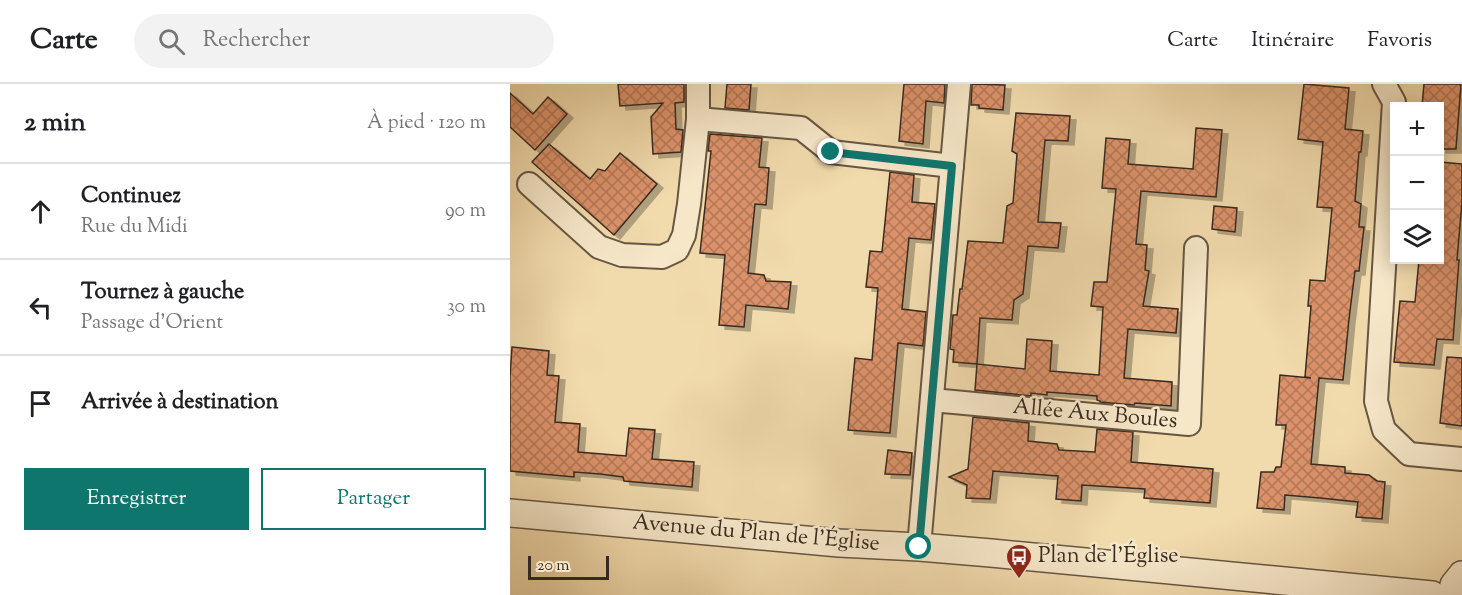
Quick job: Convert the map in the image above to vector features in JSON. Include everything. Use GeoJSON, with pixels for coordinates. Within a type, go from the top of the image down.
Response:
{"type":"FeatureCollection","features":[{"type":"Feature","properties":{"kind":"street"},"geometry":{"type":"LineString","coordinates":[[530,183],[599,247],[622,255],[662,257],[677,250],[684,235],[689,204],[698,119],[698,84]]}},
{"type":"Feature","properties":{"kind":"street"},"geometry":{"type":"LineString","coordinates":[[919,547],[959,84]]}},
{"type":"Feature","properties":{"kind":"street"},"geometry":{"type":"LineString","coordinates":[[1384,84],[1394,102],[1377,401],[1384,430],[1409,454],[1462,459]]}},
{"type":"Feature","properties":{"kind":"street"},"geometry":{"type":"LineString","coordinates":[[698,119],[801,128],[831,152],[952,166]]}},
{"type":"Feature","properties":{"kind":"street","name":"Allée Aux Boules"},"geometry":{"type":"LineString","coordinates":[[932,400],[1189,424],[1196,248]]}},
{"type":"Feature","properties":{"kind":"street","name":"Avenue du Plan de l'Église"},"geometry":{"type":"LineString","coordinates":[[510,513],[839,543],[919,547],[1432,595]]}},
{"type":"Feature","properties":{"kind":"street"},"geometry":{"type":"LineString","coordinates":[[1452,595],[1462,575]]}},
{"type":"Feature","properties":{"kind":"building"},"geometry":{"type":"Polygon","coordinates":[[[618,84],[684,84],[684,102],[675,103],[676,129],[683,130],[681,152],[653,154],[651,117],[663,103],[620,106],[618,84]]]}},
{"type":"Feature","properties":{"kind":"building"},"geometry":{"type":"Polygon","coordinates":[[[727,84],[751,84],[749,110],[725,108],[727,84]]]}},
{"type":"Feature","properties":{"kind":"building"},"geometry":{"type":"Polygon","coordinates":[[[904,84],[945,84],[944,103],[926,101],[923,144],[899,141],[904,84]]]}},
{"type":"Feature","properties":{"kind":"building"},"geometry":{"type":"Polygon","coordinates":[[[972,84],[1005,85],[1003,110],[971,105],[972,84]]]}},
{"type":"Feature","properties":{"kind":"building"},"geometry":{"type":"Polygon","coordinates":[[[1304,84],[1349,88],[1345,129],[1363,131],[1355,201],[1361,204],[1359,227],[1364,227],[1359,271],[1355,271],[1343,380],[1319,378],[1311,464],[1345,467],[1345,473],[1369,475],[1377,481],[1385,482],[1382,519],[1356,517],[1358,502],[1320,498],[1285,495],[1284,510],[1257,508],[1261,472],[1274,472],[1276,467],[1281,467],[1286,425],[1276,425],[1280,375],[1311,378],[1305,377],[1311,306],[1308,306],[1310,280],[1325,281],[1332,208],[1317,207],[1323,142],[1298,139],[1304,84]]]}},
{"type":"Feature","properties":{"kind":"building"},"geometry":{"type":"Polygon","coordinates":[[[1424,84],[1461,84],[1456,149],[1444,149],[1444,102],[1422,102],[1424,84]]]}},
{"type":"Feature","properties":{"kind":"building"},"geometry":{"type":"Polygon","coordinates":[[[510,93],[533,114],[548,97],[567,114],[535,150],[510,127],[510,93]]]}},
{"type":"Feature","properties":{"kind":"building"},"geometry":{"type":"Polygon","coordinates":[[[1016,113],[1070,116],[1068,141],[1045,140],[1038,222],[1061,223],[1058,248],[1028,246],[1023,294],[1014,300],[1012,320],[980,318],[977,364],[953,362],[954,350],[950,349],[953,315],[957,315],[968,241],[1003,243],[1007,206],[1013,203],[1017,154],[1012,151],[1016,113]]]}},
{"type":"Feature","properties":{"kind":"building"},"geometry":{"type":"Polygon","coordinates":[[[1196,128],[1222,130],[1216,197],[1141,191],[1136,244],[1147,245],[1145,270],[1149,271],[1143,306],[1178,309],[1176,333],[1128,329],[1124,378],[1172,382],[1171,406],[1100,402],[1097,396],[1073,394],[1047,392],[1047,395],[1031,393],[1031,396],[975,390],[977,364],[1025,369],[1027,339],[1052,341],[1050,371],[1099,375],[1103,307],[1091,306],[1094,282],[1107,282],[1116,189],[1102,188],[1106,138],[1130,140],[1128,164],[1193,169],[1196,128]]]}},
{"type":"Feature","properties":{"kind":"building"},"geometry":{"type":"Polygon","coordinates":[[[710,134],[762,138],[759,167],[769,168],[766,205],[755,204],[748,273],[764,275],[766,281],[791,282],[788,309],[746,305],[744,327],[719,325],[725,255],[700,253],[711,151],[708,151],[710,134]]]}},
{"type":"Feature","properties":{"kind":"building"},"geometry":{"type":"Polygon","coordinates":[[[549,144],[590,179],[598,169],[605,171],[620,153],[657,184],[614,235],[532,162],[549,144]]]}},
{"type":"Feature","properties":{"kind":"building"},"geometry":{"type":"Polygon","coordinates":[[[1444,162],[1462,164],[1462,202],[1453,340],[1437,339],[1434,365],[1394,362],[1400,301],[1415,302],[1419,264],[1444,264],[1444,162]]]}},
{"type":"Feature","properties":{"kind":"building"},"geometry":{"type":"Polygon","coordinates":[[[890,172],[914,175],[912,202],[935,204],[931,240],[909,238],[902,309],[926,312],[923,346],[898,343],[890,433],[848,430],[855,358],[872,360],[878,288],[866,287],[870,251],[882,252],[890,172]]]}},
{"type":"Feature","properties":{"kind":"building"},"geometry":{"type":"Polygon","coordinates":[[[1214,206],[1237,208],[1235,232],[1212,229],[1214,206]]]}},
{"type":"Feature","properties":{"kind":"building"},"geometry":{"type":"Polygon","coordinates":[[[512,347],[549,351],[547,375],[559,376],[555,422],[580,424],[578,452],[626,456],[629,428],[655,430],[652,459],[694,462],[692,487],[624,481],[623,477],[600,474],[574,472],[574,477],[510,471],[512,347]]]}},
{"type":"Feature","properties":{"kind":"building"},"geometry":{"type":"Polygon","coordinates":[[[1447,357],[1462,358],[1462,426],[1440,423],[1447,357]]]}},
{"type":"Feature","properties":{"kind":"building"},"geometry":{"type":"Polygon","coordinates":[[[973,417],[1029,423],[1028,441],[1057,444],[1059,450],[1095,452],[1097,429],[1133,432],[1131,462],[1213,469],[1210,503],[1144,498],[1145,489],[1082,485],[1081,501],[1056,499],[1058,476],[993,471],[990,499],[966,498],[967,485],[949,477],[968,469],[973,417]]]}},
{"type":"Feature","properties":{"kind":"building"},"geometry":{"type":"Polygon","coordinates":[[[888,450],[912,453],[910,475],[885,474],[888,450]]]}},
{"type":"Feature","properties":{"kind":"place","name":"Plan de l'Église"},"geometry":{"type":"Point","coordinates":[1019,580]}},
{"type":"Feature","properties":{"kind":"route"},"geometry":{"type":"LineString","coordinates":[[831,152],[952,166],[919,547]]}}]}
